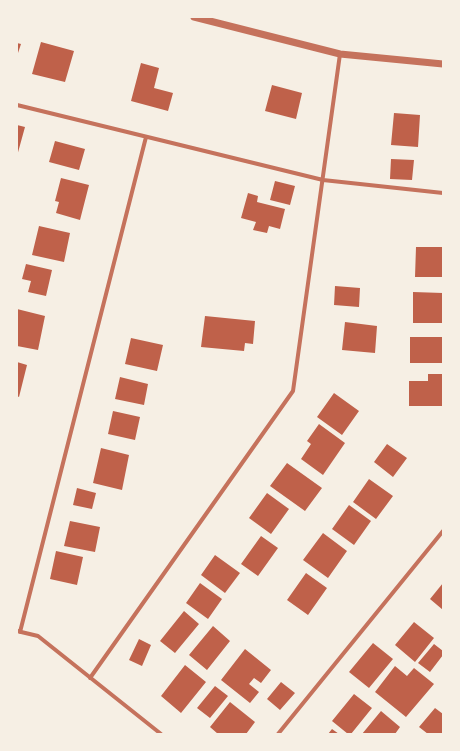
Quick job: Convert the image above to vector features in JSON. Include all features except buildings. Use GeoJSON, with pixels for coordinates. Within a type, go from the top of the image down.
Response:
{"type":"FeatureCollection","features":[{"type":"Feature","properties":{"kind":"street"},"geometry":{"type":"LineString","coordinates":[[194,17],[340,54],[443,64]]}},
{"type":"Feature","properties":{"kind":"street"},"geometry":{"type":"LineString","coordinates":[[90,678],[293,391],[340,54]]}},
{"type":"Feature","properties":{"kind":"street"},"geometry":{"type":"LineString","coordinates":[[17,105],[323,180],[443,193]]}},
{"type":"Feature","properties":{"kind":"street"},"geometry":{"type":"LineString","coordinates":[[146,137],[18,632],[38,636],[161,734]]}},
{"type":"Feature","properties":{"kind":"street"},"geometry":{"type":"LineString","coordinates":[[278,734],[443,531]]}}]}
